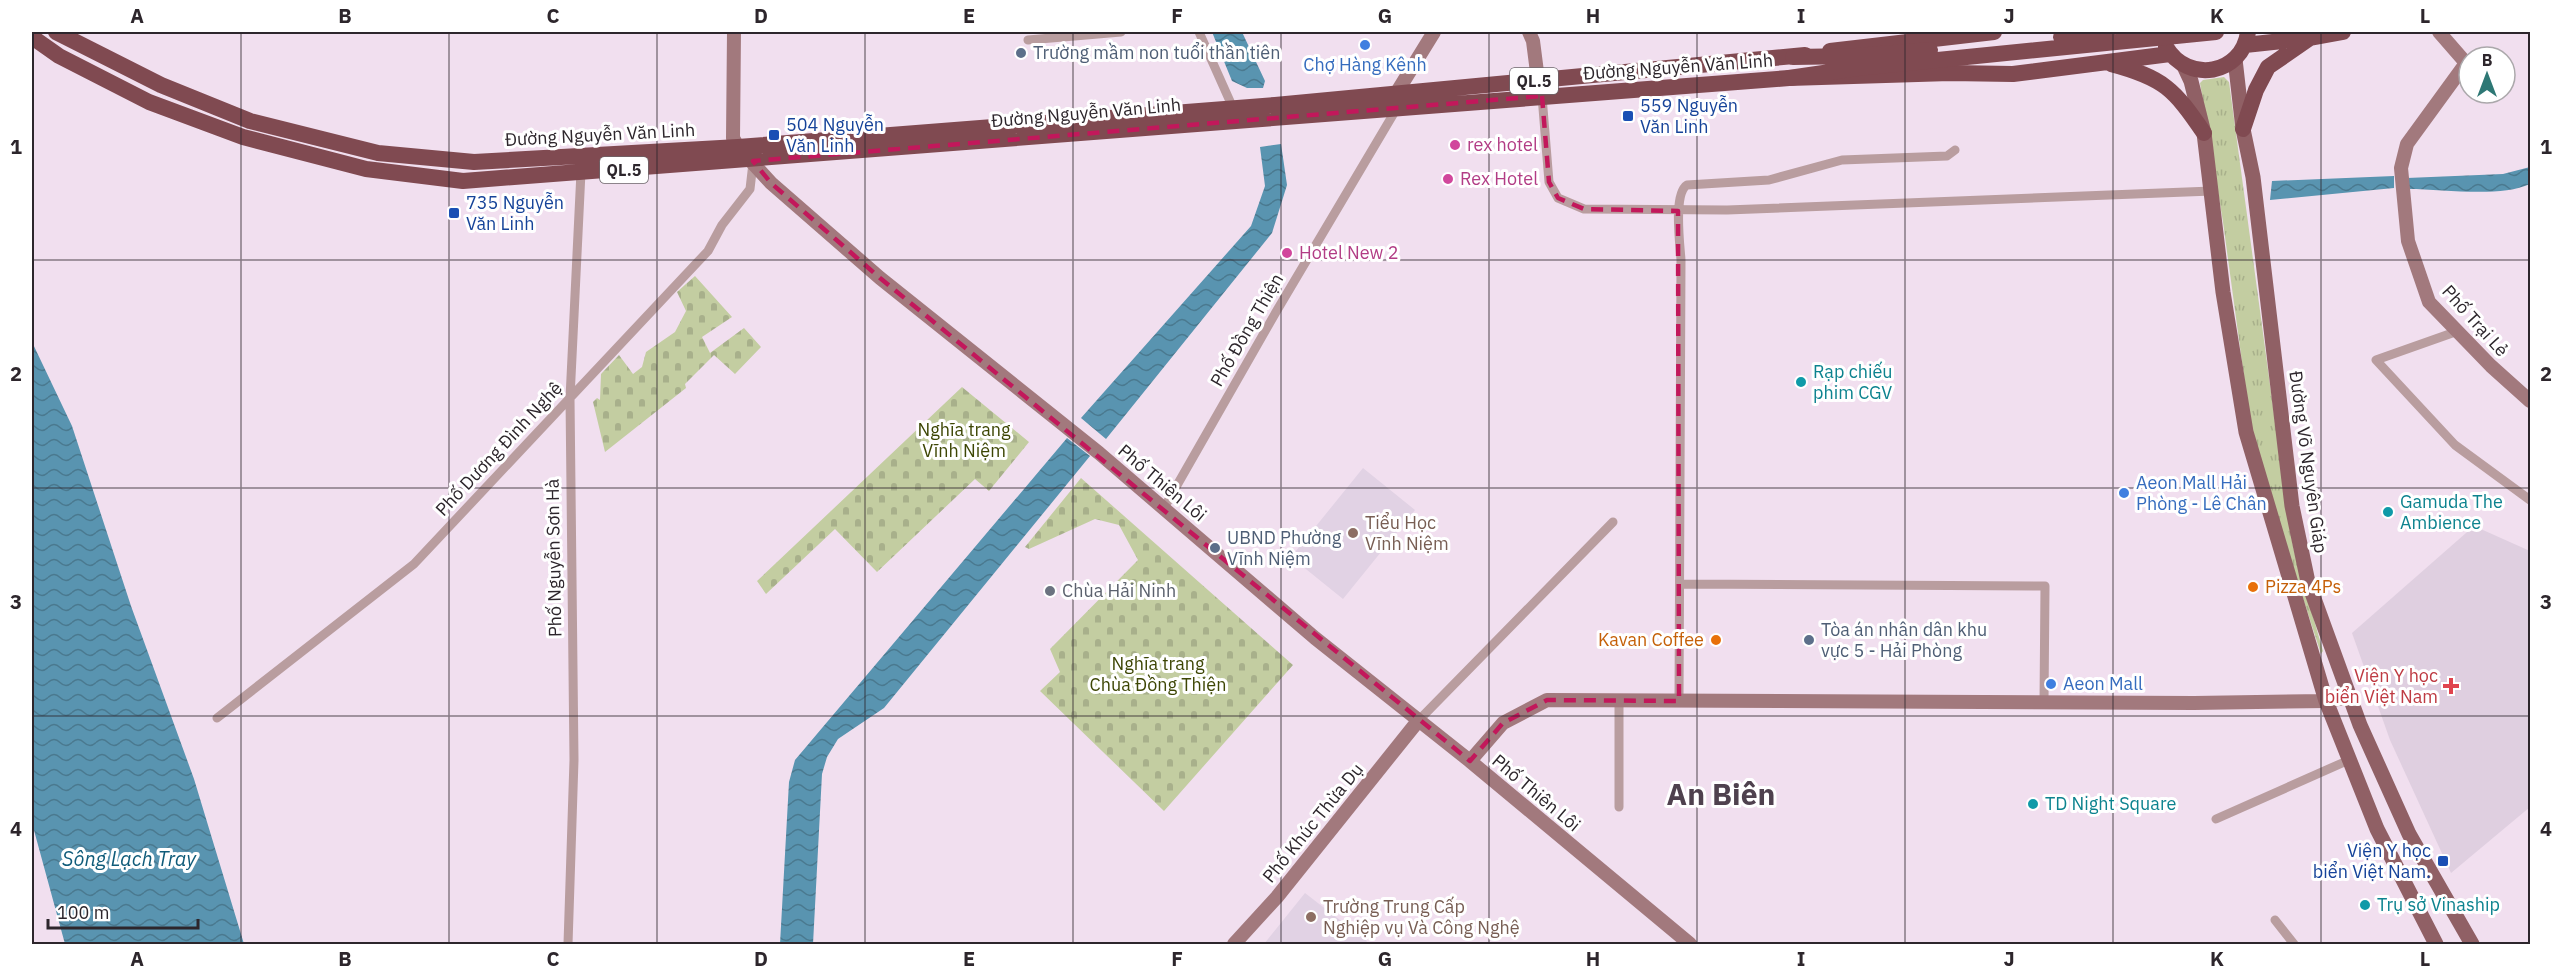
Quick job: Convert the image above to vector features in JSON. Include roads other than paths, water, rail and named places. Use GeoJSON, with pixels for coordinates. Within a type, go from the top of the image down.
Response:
{"type":"FeatureCollection","features":[{"type":"Feature","properties":{"kind":"highway","name":"Đường Nguyễn Văn Linh"},"geometry":{"type":"LineString","coordinates":[[56,32],[161,86],[250,121],[378,153],[474,162],[738,147],[1238,113],[1540,88],[1994,32]]}},
{"type":"Feature","properties":{"kind":"highway"},"geometry":{"type":"LineString","coordinates":[[2094,32],[2098,49],[2095,63],[2141,72],[2162,83],[2181,99],[2204,133]]}},
{"type":"Feature","properties":{"kind":"highway","name":"QL.5"},"geometry":{"type":"LineString","coordinates":[[1793,57],[1856,56],[2107,32]]}},
{"type":"Feature","properties":{"kind":"highway"},"geometry":{"type":"LineString","coordinates":[[2162,32],[2170,54],[2184,66],[2203,71],[2215,70],[2235,59],[2247,38],[2324,34]]}},
{"type":"Feature","properties":{"kind":"highway","name":"QL.5"},"geometry":{"type":"LineString","coordinates":[[1789,78],[1858,68],[2216,32]]}},
{"type":"Feature","properties":{"kind":"highway"},"geometry":{"type":"LineString","coordinates":[[2244,129],[2256,90],[2268,68],[2324,34]]}},
{"type":"Feature","properties":{"kind":"highway","name":"Đường Nguyễn Văn Linh"},"geometry":{"type":"LineString","coordinates":[[32,37],[59,56],[149,102],[243,137],[366,169],[463,181],[753,161],[1238,113]]}},
{"type":"Feature","properties":{"kind":"highway","name":"Đường Nguyễn Văn Linh"},"geometry":{"type":"LineString","coordinates":[[1540,88],[1950,73],[2013,74],[2170,54]]}},
{"type":"Feature","properties":{"kind":"main road","name":"Đường Võ Nguyên Giáp"},"geometry":{"type":"LineString","coordinates":[[2235,59],[2253,177],[2292,506],[2308,582],[2349,697],[2409,834],[2472,945]]}},
{"type":"Feature","properties":{"kind":"main road"},"geometry":{"type":"LineString","coordinates":[[2184,66],[2191,81],[2204,133],[2223,292],[2246,432],[2326,701],[2377,829],[2436,945]]}},
{"type":"Feature","properties":{"kind":"street"},"geometry":{"type":"LineString","coordinates":[[734,32],[733,138],[738,147]]}},
{"type":"Feature","properties":{"kind":"street"},"geometry":{"type":"LineString","coordinates":[[1028,40],[1121,32]]}},
{"type":"Feature","properties":{"kind":"street"},"geometry":{"type":"LineString","coordinates":[[1199,32],[1238,113]]}},
{"type":"Feature","properties":{"kind":"street"},"geometry":{"type":"LineString","coordinates":[[1397,100],[1434,32]]}},
{"type":"Feature","properties":{"kind":"street"},"geometry":{"type":"LineString","coordinates":[[1529,32],[1533,41],[1540,88],[1549,182],[1558,198],[1584,209],[1678,211],[2212,191]]}},
{"type":"Feature","properties":{"kind":"street","name":"Phố Trại Lẻ"},"geometry":{"type":"LineString","coordinates":[[2439,32],[2466,63],[2407,144],[2401,168],[2408,241],[2430,302],[2491,366],[2530,401]]}},
{"type":"Feature","properties":{"kind":"street","name":"Phố Đồng Thiện"},"geometry":{"type":"LineString","coordinates":[[1164,508],[1397,100]]}},
{"type":"Feature","properties":{"kind":"street","name":"Phố Thiên Lôi"},"geometry":{"type":"LineString","coordinates":[[738,147],[771,183],[880,278],[1099,453],[1315,638],[1470,761],[1690,945]]}},
{"type":"Feature","properties":{"kind":"street"},"geometry":{"type":"LineString","coordinates":[[1679,701],[1681,260],[1678,211],[1682,189],[1687,185],[1769,180],[1842,160],[1947,156],[1955,150]]}},
{"type":"Feature","properties":{"kind":"street","name":"Phố Dương Đình Nghệ"},"geometry":{"type":"LineString","coordinates":[[217,718],[414,564],[708,251],[722,225],[750,189],[753,161]]}},
{"type":"Feature","properties":{"kind":"street","name":"Phố Nguyễn Sơn Hà"},"geometry":{"type":"LineString","coordinates":[[568,945],[574,760],[570,398],[580,172]]}},
{"type":"Feature","properties":{"kind":"street"},"geometry":{"type":"LineString","coordinates":[[2458,331],[2376,360],[2455,445],[2530,500]]}},
{"type":"Feature","properties":{"kind":"street"},"geometry":{"type":"LineString","coordinates":[[1418,721],[1613,522]]}},
{"type":"Feature","properties":{"kind":"street"},"geometry":{"type":"LineString","coordinates":[[1681,584],[2045,586],[2044,702]]}},
{"type":"Feature","properties":{"kind":"street"},"geometry":{"type":"LineString","coordinates":[[1470,761],[1503,723],[1547,700],[1619,702],[2326,701],[2349,697]]}},
{"type":"Feature","properties":{"kind":"street"},"geometry":{"type":"LineString","coordinates":[[1619,702],[1619,807]]}},
{"type":"Feature","properties":{"kind":"street","name":"Phố Khúc Thừa Dụ"},"geometry":{"type":"LineString","coordinates":[[1234,945],[1277,897],[1418,721]]}},
{"type":"Feature","properties":{"kind":"street"},"geometry":{"type":"LineString","coordinates":[[2216,819],[2349,760]]}},
{"type":"Feature","properties":{"kind":"street"},"geometry":{"type":"LineString","coordinates":[[2275,920],[2294,945]]}},
{"type":"Feature","properties":{"kind":"water"},"geometry":{"type":"Polygon","coordinates":[[[1212,32],[1242,32],[1265,81],[1263,88],[1247,88],[1232,81],[1212,32]]]}},
{"type":"Feature","properties":{"kind":"water"},"geometry":{"type":"Polygon","coordinates":[[[1281,144],[1287,185],[1272,233],[1106,439],[1081,418],[1251,226],[1265,186],[1260,147],[1281,144]]]}},
{"type":"Feature","properties":{"kind":"water"},"geometry":{"type":"Polygon","coordinates":[[[2530,167],[2530,184],[2503,191],[2409,189],[2407,178],[2503,174],[2530,167]]]}},
{"type":"Feature","properties":{"kind":"water"},"geometry":{"type":"Polygon","coordinates":[[[2394,176],[2394,188],[2270,200],[2272,181],[2394,176]]]}},
{"type":"Feature","properties":{"kind":"water","name":"Sông Lạch Tray"},"geometry":{"type":"Polygon","coordinates":[[[32,342],[72,426],[131,606],[194,779],[244,944],[65,944],[32,823],[32,342]]]}},
{"type":"Feature","properties":{"kind":"water"},"geometry":{"type":"Polygon","coordinates":[[[1067,438],[1090,456],[884,708],[838,739],[827,757],[822,774],[813,944],[780,944],[789,782],[795,760],[1067,438]]]}},
{"type":"Feature","properties":{"kind":"place","name":"Chợ Hàng Kênh"},"geometry":{"type":"Point","coordinates":[1365,45]}},
{"type":"Feature","properties":{"kind":"place","name":"Trường mầm non tuổi thần tiên"},"geometry":{"type":"Point","coordinates":[1021,53]}},
{"type":"Feature","properties":{"kind":"place","name":"559 Nguyễn Văn Linh"},"geometry":{"type":"Point","coordinates":[1628,116]}},
{"type":"Feature","properties":{"kind":"place","name":"504 Nguyễn Văn Linh"},"geometry":{"type":"Point","coordinates":[774,135]}},
{"type":"Feature","properties":{"kind":"place","name":"rex hotel"},"geometry":{"type":"Point","coordinates":[1455,145]}},
{"type":"Feature","properties":{"kind":"place","name":"Rex Hotel"},"geometry":{"type":"Point","coordinates":[1448,179]}},
{"type":"Feature","properties":{"kind":"place","name":"735 Nguyễn Văn Linh"},"geometry":{"type":"Point","coordinates":[454,213]}},
{"type":"Feature","properties":{"kind":"place","name":"Hotel New 2"},"geometry":{"type":"Point","coordinates":[1287,253]}},
{"type":"Feature","properties":{"kind":"place","name":"Rạp chiếu phim CGV"},"geometry":{"type":"Point","coordinates":[1801,382]}},
{"type":"Feature","properties":{"kind":"place","name":"Aeon Mall Hải Phòng - Lê Chân"},"geometry":{"type":"Point","coordinates":[2124,493]}},
{"type":"Feature","properties":{"kind":"place","name":"Gamuda The Ambience"},"geometry":{"type":"Point","coordinates":[2388,512]}},
{"type":"Feature","properties":{"kind":"place","name":"Tiểu Học Vĩnh Niệm"},"geometry":{"type":"Point","coordinates":[1353,533]}},
{"type":"Feature","properties":{"kind":"place","name":"UBND Phường Vĩnh Niệm"},"geometry":{"type":"Point","coordinates":[1215,548]}},
{"type":"Feature","properties":{"kind":"place","name":"Pizza 4Ps"},"geometry":{"type":"Point","coordinates":[2253,587]}},
{"type":"Feature","properties":{"kind":"place","name":"Chùa Hải Ninh"},"geometry":{"type":"Point","coordinates":[1050,591]}},
{"type":"Feature","properties":{"kind":"place","name":"Kavan Coffee"},"geometry":{"type":"Point","coordinates":[1716,640]}},
{"type":"Feature","properties":{"kind":"place","name":"Tòa án nhân dân khu vực 5 - Hải Phòng"},"geometry":{"type":"Point","coordinates":[1809,640]}},
{"type":"Feature","properties":{"kind":"place","name":"Aeon Mall"},"geometry":{"type":"Point","coordinates":[2051,684]}},
{"type":"Feature","properties":{"kind":"place","name":"Viện Y học biển Việt Nam"},"geometry":{"type":"Point","coordinates":[2451,686]}},
{"type":"Feature","properties":{"kind":"place","name":"TD Night Square"},"geometry":{"type":"Point","coordinates":[2033,804]}},
{"type":"Feature","properties":{"kind":"place","name":"Viện Y học biển Việt Nam."},"geometry":{"type":"Point","coordinates":[2443,861]}},
{"type":"Feature","properties":{"kind":"place","name":"Trụ sở Vinaship"},"geometry":{"type":"Point","coordinates":[2365,905]}},
{"type":"Feature","properties":{"kind":"place","name":"Trường Trung Cấp Nghiệp vụ Và Công Nghệ"},"geometry":{"type":"Point","coordinates":[1311,917]}},
{"type":"Feature","properties":{"kind":"district","name":"An Biên"},"geometry":{"type":"Point","coordinates":[1721,795]}},
{"type":"Feature","properties":{"kind":"park label","name":"Nghĩa trang Vĩnh Niệm"},"geometry":{"type":"Point","coordinates":[964,440]}},
{"type":"Feature","properties":{"kind":"park label","name":"Nghĩa trang Chùa Đồng Thiện"},"geometry":{"type":"Point","coordinates":[1158,674]}}]}
